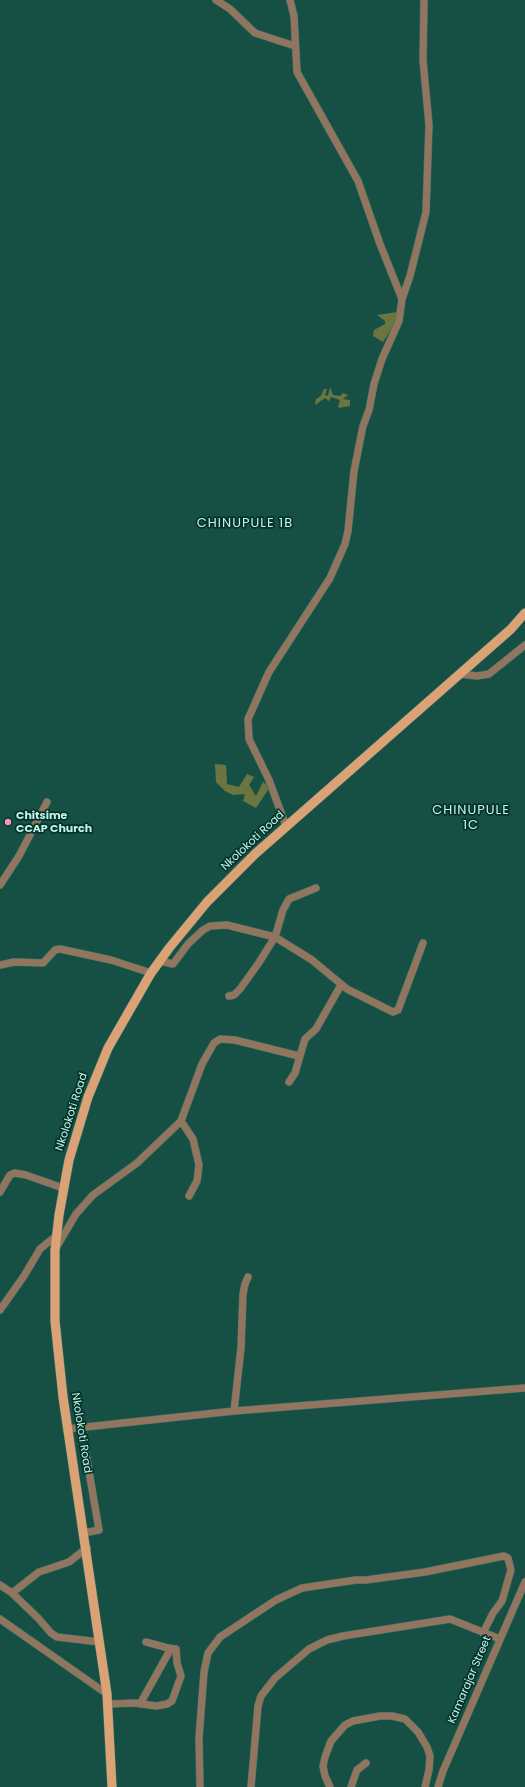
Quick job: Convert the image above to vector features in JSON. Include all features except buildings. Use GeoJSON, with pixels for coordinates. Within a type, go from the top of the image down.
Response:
{"type":"FeatureCollection","features":[{"type":"Feature","properties":{"kind":"main road","name":"Nkolokoti Road"},"geometry":{"type":"LineString","coordinates":[[112,1787],[108,1699],[67,1429],[56,1340],[56,1236],[63,1188],[78,1127],[88,1097],[108,1048],[151,972],[207,902],[286,826],[512,629],[525,613]]}},
{"type":"Feature","properties":{"kind":"street"},"geometry":{"type":"LineString","coordinates":[[216,0],[230,9],[256,33],[295,46]]}},
{"type":"Feature","properties":{"kind":"street"},"geometry":{"type":"LineString","coordinates":[[290,0],[294,16],[297,72],[358,181],[377,236],[402,300]]}},
{"type":"Feature","properties":{"kind":"street"},"geometry":{"type":"LineString","coordinates":[[286,826],[269,780],[249,739],[248,720],[269,672],[326,584],[342,554],[348,531],[354,471],[363,426],[382,359],[399,321],[402,300],[410,276],[426,212],[429,125],[423,60],[424,0]]}},
{"type":"Feature","properties":{"kind":"street"},"geometry":{"type":"LineString","coordinates":[[460,674],[477,676],[488,674],[525,645]]}},
{"type":"Feature","properties":{"kind":"street"},"geometry":{"type":"LineString","coordinates":[[0,885],[19,856],[47,802]]}},
{"type":"Feature","properties":{"kind":"street"},"geometry":{"type":"LineString","coordinates":[[228,996],[234,995],[240,989],[275,937],[283,910],[289,900],[316,888]]}},
{"type":"Feature","properties":{"kind":"street"},"geometry":{"type":"LineString","coordinates":[[160,961],[171,964],[175,963],[195,936],[210,926],[227,925],[275,937],[312,960],[341,985],[393,1012],[396,1011],[423,943]]}},
{"type":"Feature","properties":{"kind":"street"},"geometry":{"type":"LineString","coordinates":[[0,965],[14,962],[43,963],[55,950],[60,949],[111,960],[151,972]]}},
{"type":"Feature","properties":{"kind":"street"},"geometry":{"type":"LineString","coordinates":[[289,1082],[295,1073],[305,1039],[316,1029],[341,985]]}},
{"type":"Feature","properties":{"kind":"street"},"geometry":{"type":"LineString","coordinates":[[55,1250],[76,1214],[93,1195],[137,1163],[182,1121],[202,1064],[211,1047],[220,1039],[252,1043],[299,1056]]}},
{"type":"Feature","properties":{"kind":"street"},"geometry":{"type":"LineString","coordinates":[[182,1121],[193,1139],[199,1165],[197,1181],[189,1196]]}},
{"type":"Feature","properties":{"kind":"street"},"geometry":{"type":"LineString","coordinates":[[0,1192],[10,1176],[15,1173],[26,1175],[63,1188]]}},
{"type":"Feature","properties":{"kind":"street"},"geometry":{"type":"LineString","coordinates":[[0,1310],[24,1276],[40,1249],[56,1236]]}},
{"type":"Feature","properties":{"kind":"street"},"geometry":{"type":"LineString","coordinates":[[234,1411],[241,1348],[245,1284],[248,1277]]}},
{"type":"Feature","properties":{"kind":"street"},"geometry":{"type":"LineString","coordinates":[[67,1429],[234,1411],[525,1388]]}},
{"type":"Feature","properties":{"kind":"street"},"geometry":{"type":"LineString","coordinates":[[84,1533],[99,1530],[85,1448]]}},
{"type":"Feature","properties":{"kind":"street"},"geometry":{"type":"LineString","coordinates":[[12,1593],[39,1572],[69,1562],[86,1548]]}},
{"type":"Feature","properties":{"kind":"street"},"geometry":{"type":"LineString","coordinates":[[200,1787],[199,1738],[203,1677],[208,1653],[220,1637],[276,1600],[302,1588],[432,1571],[472,1561],[504,1556],[508,1558],[511,1570],[502,1601],[493,1613],[483,1633]]}},
{"type":"Feature","properties":{"kind":"street","name":"Kamarajar Street"},"geometry":{"type":"LineString","coordinates":[[438,1787],[443,1771],[525,1582]]}},
{"type":"Feature","properties":{"kind":"street"},"geometry":{"type":"LineString","coordinates":[[0,1585],[12,1593],[51,1633],[57,1637],[100,1642]]}},
{"type":"Feature","properties":{"kind":"street"},"geometry":{"type":"LineString","coordinates":[[0,1619],[108,1699],[140,1704],[167,1704],[175,1696],[177,1684],[181,1676],[177,1663],[176,1649],[146,1642]]}},
{"type":"Feature","properties":{"kind":"street"},"geometry":{"type":"LineString","coordinates":[[251,1787],[258,1706],[261,1696],[274,1678],[309,1649],[327,1640],[343,1636],[450,1619],[500,1640]]}},
{"type":"Feature","properties":{"kind":"street"},"geometry":{"type":"LineString","coordinates":[[140,1704],[166,1661],[169,1652],[168,1648]]}},
{"type":"Feature","properties":{"kind":"street"},"geometry":{"type":"LineString","coordinates":[[330,1787],[324,1766],[331,1740],[345,1725],[353,1721],[380,1716],[405,1719],[418,1732],[427,1747],[430,1756],[430,1770],[425,1787]]}},
{"type":"Feature","properties":{"kind":"street"},"geometry":{"type":"LineString","coordinates":[[351,1787],[357,1770],[366,1763]]}},
{"type":"Feature","properties":{"kind":"green space"},"geometry":{"type":"Polygon","coordinates":[[[398,312],[394,332],[390,331],[383,342],[373,336],[374,330],[385,324],[385,321],[377,315],[398,312]]]}},
{"type":"Feature","properties":{"kind":"green space"},"geometry":{"type":"Polygon","coordinates":[[[330,387],[333,395],[340,396],[343,393],[348,395],[343,399],[350,400],[350,406],[339,408],[338,406],[340,400],[331,397],[329,401],[325,398],[315,405],[316,399],[321,396],[324,389],[327,389],[325,395],[328,396],[330,387]]]}},
{"type":"Feature","properties":{"kind":"green space"},"geometry":{"type":"Polygon","coordinates":[[[215,764],[226,765],[227,784],[239,787],[247,774],[254,777],[249,785],[256,796],[263,782],[270,787],[256,808],[243,801],[245,794],[233,795],[225,791],[216,782],[215,764]]]}},
{"type":"Feature","properties":{"kind":"place","name":"Chitsime CCAP Church"},"geometry":{"type":"Point","coordinates":[8,822]}},
{"type":"Feature","properties":{"kind":"district","name":"CHINUPULE 1B"},"geometry":{"type":"Point","coordinates":[245,524]}},
{"type":"Feature","properties":{"kind":"district","name":"CHINUPULE 1C"},"geometry":{"type":"Point","coordinates":[471,818]}}]}
